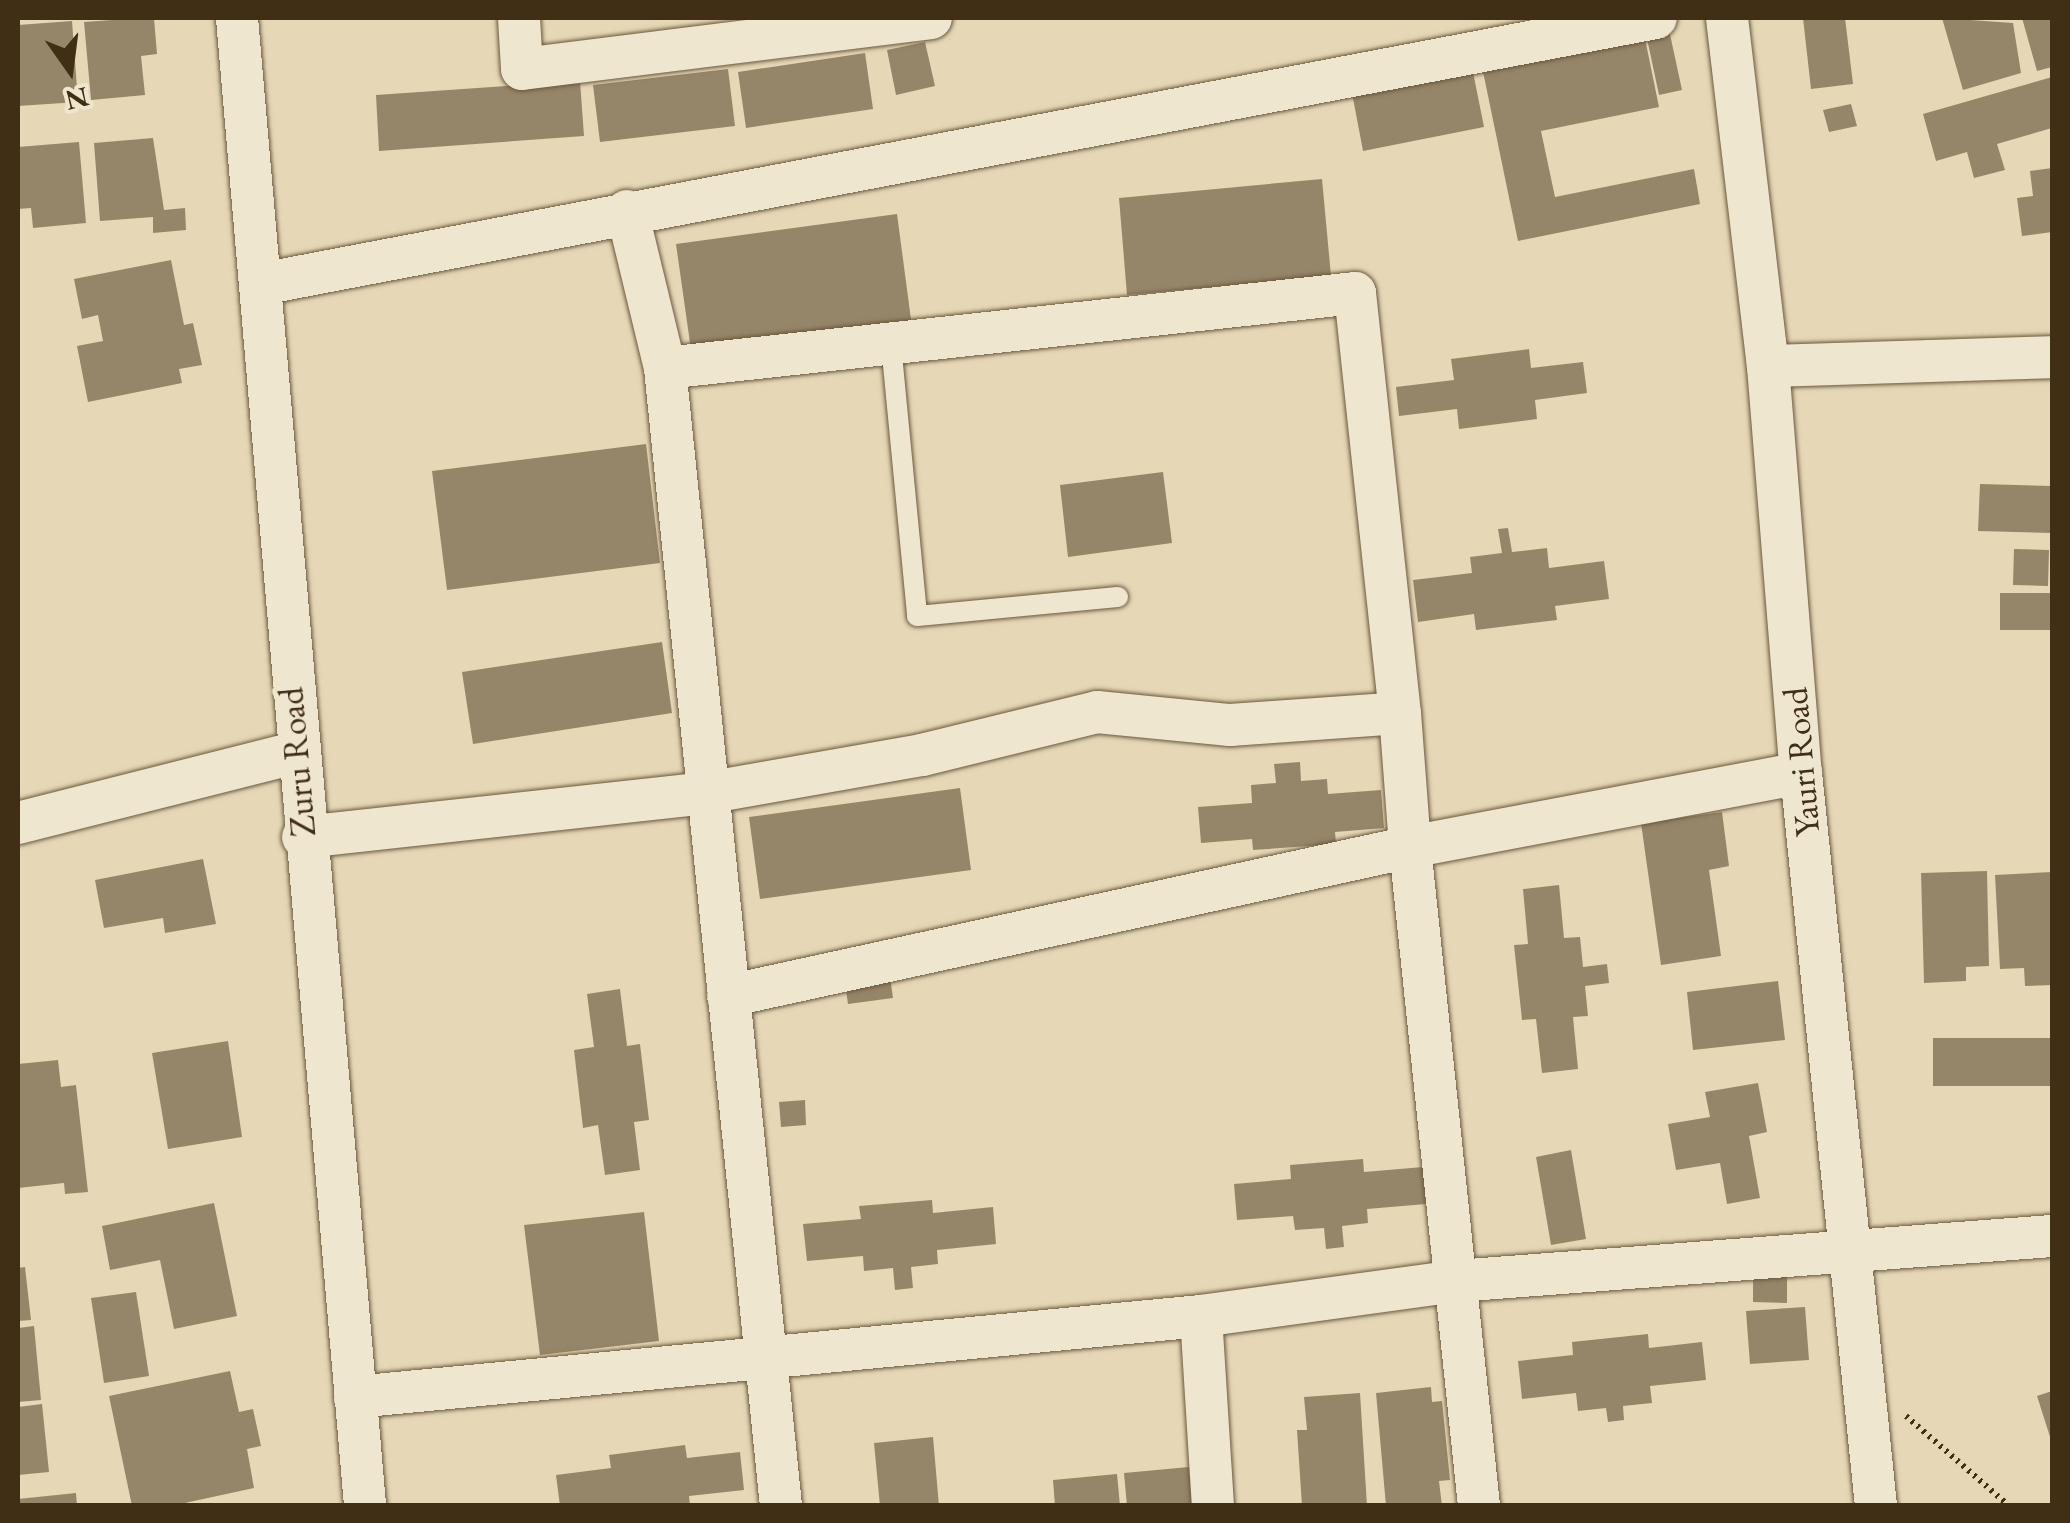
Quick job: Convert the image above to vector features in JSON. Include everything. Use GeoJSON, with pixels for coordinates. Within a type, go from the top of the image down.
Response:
{"type":"FeatureCollection","features":[{"type":"Feature","properties":{"kind":"street","name":"Zuru Road"},"geometry":{"type":"LineString","coordinates":[[237,18],[261,284],[295,753],[365,1506]]}},
{"type":"Feature","properties":{"kind":"street"},"geometry":{"type":"LineString","coordinates":[[519,18],[522,69],[931,18]]}},
{"type":"Feature","properties":{"kind":"street"},"geometry":{"type":"LineString","coordinates":[[261,284],[627,211],[1656,18]]}},
{"type":"Feature","properties":{"kind":"street","name":"Yauri Road"},"geometry":{"type":"LineString","coordinates":[[1727,18],[1768,366],[1801,773],[1854,1254],[1876,1506]]}},
{"type":"Feature","properties":{"kind":"street"},"geometry":{"type":"LineString","coordinates":[[627,211],[666,368],[781,1506]]}},
{"type":"Feature","properties":{"kind":"street"},"geometry":{"type":"LineString","coordinates":[[666,368],[1355,294],[1479,1506]]}},
{"type":"Feature","properties":{"kind":"street"},"geometry":{"type":"LineString","coordinates":[[1768,366],[2052,357]]}},
{"type":"Feature","properties":{"kind":"street"},"geometry":{"type":"LineString","coordinates":[[303,837],[706,793],[922,754],[1097,712],[1230,725],[1400,712]]}},
{"type":"Feature","properties":{"kind":"street"},"geometry":{"type":"LineString","coordinates":[[18,823],[295,753]]}},
{"type":"Feature","properties":{"kind":"street"},"geometry":{"type":"LineString","coordinates":[[728,996],[1410,847],[1801,773]]}},
{"type":"Feature","properties":{"kind":"street"},"geometry":{"type":"LineString","coordinates":[[355,1398],[1201,1316],[1456,1281],[1854,1254],[2052,1236]]}},
{"type":"Feature","properties":{"kind":"street"},"geometry":{"type":"LineString","coordinates":[[1201,1316],[1213,1506]]}},
{"type":"Feature","properties":{"kind":"lane"},"geometry":{"type":"LineString","coordinates":[[891,344],[916,616],[1118,597]]}},
{"type":"Feature","properties":{"kind":"path"},"geometry":{"type":"LineString","coordinates":[[1866,1385],[2009,1506]]}},
{"type":"Feature","properties":{"kind":"building"},"geometry":{"type":"Polygon","coordinates":[[[154,18],[157,54],[141,56],[145,95],[91,100],[84,22],[154,18]]]}},
{"type":"Feature","properties":{"kind":"building"},"geometry":{"type":"Polygon","coordinates":[[[1803,18],[1845,18],[1853,84],[1811,89],[1803,18]]]}},
{"type":"Feature","properties":{"kind":"building"},"geometry":{"type":"Polygon","coordinates":[[[1942,18],[2013,23],[2021,73],[1963,90],[1942,18]]]}},
{"type":"Feature","properties":{"kind":"building"},"geometry":{"type":"Polygon","coordinates":[[[2022,18],[2052,18],[2052,67],[2037,71],[2022,18]]]}},
{"type":"Feature","properties":{"kind":"building"},"geometry":{"type":"Polygon","coordinates":[[[72,21],[78,102],[18,106],[18,25],[72,21]]]}},
{"type":"Feature","properties":{"kind":"building"},"geometry":{"type":"Polygon","coordinates":[[[1642,24],[1659,107],[1541,131],[1555,197],[1694,169],[1700,204],[1518,241],[1480,57],[1642,24]]]}},
{"type":"Feature","properties":{"kind":"building"},"geometry":{"type":"Polygon","coordinates":[[[1668,25],[1682,90],[1659,95],[1645,29],[1668,25]]]}},
{"type":"Feature","properties":{"kind":"building"},"geometry":{"type":"Polygon","coordinates":[[[925,42],[935,86],[896,95],[887,50],[925,42]]]}},
{"type":"Feature","properties":{"kind":"building"},"geometry":{"type":"Polygon","coordinates":[[[865,53],[873,109],[746,128],[738,72],[865,53]]]}},
{"type":"Feature","properties":{"kind":"building"},"geometry":{"type":"Polygon","coordinates":[[[1472,67],[1484,127],[1363,151],[1349,77],[1472,67]]]}},
{"type":"Feature","properties":{"kind":"building"},"geometry":{"type":"Polygon","coordinates":[[[728,69],[735,126],[600,142],[593,85],[728,69]]]}},
{"type":"Feature","properties":{"kind":"building"},"geometry":{"type":"Polygon","coordinates":[[[2052,77],[2052,128],[1997,144],[2005,170],[1974,178],[1967,152],[1936,161],[1923,114],[2052,77]]]}},
{"type":"Feature","properties":{"kind":"building"},"geometry":{"type":"Polygon","coordinates":[[[580,81],[584,136],[379,151],[376,95],[580,81]]]}},
{"type":"Feature","properties":{"kind":"building"},"geometry":{"type":"Polygon","coordinates":[[[1851,104],[1857,126],[1829,132],[1823,110],[1851,104]]]}},
{"type":"Feature","properties":{"kind":"building"},"geometry":{"type":"Polygon","coordinates":[[[153,138],[164,210],[185,208],[186,230],[153,233],[153,217],[100,221],[94,143],[153,138]]]}},
{"type":"Feature","properties":{"kind":"building"},"geometry":{"type":"Polygon","coordinates":[[[79,142],[86,223],[33,228],[31,208],[18,209],[18,147],[79,142]]]}},
{"type":"Feature","properties":{"kind":"building"},"geometry":{"type":"Polygon","coordinates":[[[2052,168],[2052,232],[2022,236],[2017,198],[2033,196],[2030,171],[2052,168]]]}},
{"type":"Feature","properties":{"kind":"building"},"geometry":{"type":"Polygon","coordinates":[[[1322,179],[1331,276],[1127,295],[1119,198],[1322,179]]]}},
{"type":"Feature","properties":{"kind":"building"},"geometry":{"type":"Polygon","coordinates":[[[897,214],[912,327],[692,357],[676,244],[897,214]]]}},
{"type":"Feature","properties":{"kind":"building"},"geometry":{"type":"Polygon","coordinates":[[[171,260],[184,325],[193,323],[202,365],[179,369],[182,383],[88,402],[77,346],[103,341],[98,315],[82,319],[74,279],[171,260]]]}},
{"type":"Feature","properties":{"kind":"building"},"geometry":{"type":"Polygon","coordinates":[[[1529,349],[1531,368],[1583,362],[1587,393],[1535,400],[1537,419],[1459,429],[1457,409],[1399,416],[1396,387],[1454,380],[1451,359],[1529,349]]]}},
{"type":"Feature","properties":{"kind":"building"},"geometry":{"type":"Polygon","coordinates":[[[646,444],[660,563],[447,590],[432,471],[646,444]]]}},
{"type":"Feature","properties":{"kind":"building"},"geometry":{"type":"Polygon","coordinates":[[[1163,472],[1172,543],[1068,557],[1060,485],[1163,472]]]}},
{"type":"Feature","properties":{"kind":"building"},"geometry":{"type":"Polygon","coordinates":[[[1980,484],[2052,486],[2052,533],[1978,531],[1980,484]]]}},
{"type":"Feature","properties":{"kind":"building"},"geometry":{"type":"Polygon","coordinates":[[[1508,528],[1512,552],[1547,548],[1549,568],[1604,561],[1609,599],[1555,606],[1557,620],[1476,630],[1474,614],[1418,622],[1413,580],[1472,573],[1470,557],[1502,553],[1498,529],[1508,528]]]}},
{"type":"Feature","properties":{"kind":"building"},"geometry":{"type":"Polygon","coordinates":[[[2014,549],[2049,550],[2048,586],[2013,585],[2014,549]]]}},
{"type":"Feature","properties":{"kind":"building"},"geometry":{"type":"Polygon","coordinates":[[[2000,593],[2052,593],[2052,630],[2000,630],[2000,593]]]}},
{"type":"Feature","properties":{"kind":"building"},"geometry":{"type":"Polygon","coordinates":[[[662,642],[672,713],[473,744],[462,672],[662,642]]]}},
{"type":"Feature","properties":{"kind":"building"},"geometry":{"type":"Polygon","coordinates":[[[1300,762],[1301,781],[1327,779],[1328,794],[1381,790],[1384,828],[1335,832],[1336,844],[1253,850],[1252,839],[1201,843],[1198,807],[1252,803],[1251,785],[1276,783],[1274,764],[1300,762]]]}},
{"type":"Feature","properties":{"kind":"building"},"geometry":{"type":"Polygon","coordinates":[[[960,788],[971,870],[760,899],[749,817],[960,788]]]}},
{"type":"Feature","properties":{"kind":"building"},"geometry":{"type":"Polygon","coordinates":[[[1722,812],[1729,866],[1709,870],[1721,956],[1661,965],[1641,823],[1722,812]]]}},
{"type":"Feature","properties":{"kind":"building"},"geometry":{"type":"Polygon","coordinates":[[[203,859],[216,924],[165,933],[163,918],[104,928],[95,880],[203,859]]]}},
{"type":"Feature","properties":{"kind":"building"},"geometry":{"type":"Polygon","coordinates":[[[1987,871],[1989,966],[1966,967],[1966,981],[1924,983],[1921,873],[1987,871]]]}},
{"type":"Feature","properties":{"kind":"building"},"geometry":{"type":"Polygon","coordinates":[[[2052,872],[2052,985],[2025,986],[2024,968],[2000,969],[1995,875],[2052,872]]]}},
{"type":"Feature","properties":{"kind":"building"},"geometry":{"type":"Polygon","coordinates":[[[1559,885],[1564,938],[1580,937],[1583,967],[1607,964],[1609,983],[1585,986],[1588,1016],[1573,1017],[1578,1069],[1542,1073],[1536,1019],[1522,1020],[1514,945],[1528,944],[1523,889],[1559,885]]]}},
{"type":"Feature","properties":{"kind":"building"},"geometry":{"type":"Polygon","coordinates":[[[890,977],[893,998],[848,1004],[845,983],[890,977]]]}},
{"type":"Feature","properties":{"kind":"building"},"geometry":{"type":"Polygon","coordinates":[[[1778,981],[1785,1040],[1693,1050],[1687,992],[1778,981]]]}},
{"type":"Feature","properties":{"kind":"building"},"geometry":{"type":"Polygon","coordinates":[[[620,989],[627,1046],[640,1044],[649,1120],[634,1122],[640,1170],[605,1175],[598,1125],[583,1128],[574,1050],[594,1047],[587,994],[620,989]]]}},
{"type":"Feature","properties":{"kind":"building"},"geometry":{"type":"Polygon","coordinates":[[[1933,1038],[2052,1038],[2052,1086],[1933,1086],[1933,1038]]]}},
{"type":"Feature","properties":{"kind":"building"},"geometry":{"type":"Polygon","coordinates":[[[228,1041],[242,1137],[168,1149],[152,1053],[228,1041]]]}},
{"type":"Feature","properties":{"kind":"building"},"geometry":{"type":"Polygon","coordinates":[[[58,1060],[61,1087],[76,1085],[88,1192],[65,1194],[64,1183],[18,1188],[18,1064],[58,1060]]]}},
{"type":"Feature","properties":{"kind":"building"},"geometry":{"type":"Polygon","coordinates":[[[1758,1083],[1767,1132],[1749,1136],[1760,1198],[1727,1204],[1720,1163],[1676,1170],[1668,1124],[1710,1117],[1705,1092],[1758,1083]]]}},
{"type":"Feature","properties":{"kind":"building"},"geometry":{"type":"Polygon","coordinates":[[[805,1100],[806,1125],[781,1127],[779,1102],[805,1100]]]}},
{"type":"Feature","properties":{"kind":"building"},"geometry":{"type":"Polygon","coordinates":[[[1571,1150],[1586,1239],[1551,1245],[1536,1157],[1571,1150]]]}},
{"type":"Feature","properties":{"kind":"building"},"geometry":{"type":"Polygon","coordinates":[[[1363,1159],[1364,1172],[1423,1167],[1426,1204],[1367,1209],[1368,1223],[1342,1226],[1344,1247],[1326,1249],[1324,1228],[1295,1230],[1293,1216],[1237,1220],[1234,1184],[1291,1179],[1290,1165],[1363,1159]]]}},
{"type":"Feature","properties":{"kind":"building"},"geometry":{"type":"Polygon","coordinates":[[[932,1200],[933,1213],[993,1207],[996,1244],[937,1250],[938,1264],[911,1267],[913,1288],[895,1290],[893,1268],[864,1271],[863,1256],[807,1261],[803,1224],[861,1219],[859,1206],[932,1200]]]}},
{"type":"Feature","properties":{"kind":"building"},"geometry":{"type":"Polygon","coordinates":[[[214,1203],[237,1316],[174,1329],[160,1260],[110,1270],[102,1226],[214,1203]]]}},
{"type":"Feature","properties":{"kind":"building"},"geometry":{"type":"Polygon","coordinates":[[[644,1212],[659,1341],[540,1355],[524,1225],[644,1212]]]}},
{"type":"Feature","properties":{"kind":"building"},"geometry":{"type":"Polygon","coordinates":[[[25,1267],[31,1320],[18,1321],[18,1268],[25,1267]]]}},
{"type":"Feature","properties":{"kind":"building"},"geometry":{"type":"Polygon","coordinates":[[[1753,1274],[1787,1274],[1787,1303],[1753,1302],[1753,1274]]]}},
{"type":"Feature","properties":{"kind":"building"},"geometry":{"type":"Polygon","coordinates":[[[136,1292],[149,1376],[104,1383],[91,1298],[136,1292]]]}},
{"type":"Feature","properties":{"kind":"building"},"geometry":{"type":"Polygon","coordinates":[[[1805,1307],[1809,1360],[1750,1364],[1746,1311],[1805,1307]]]}},
{"type":"Feature","properties":{"kind":"building"},"geometry":{"type":"Polygon","coordinates":[[[34,1326],[41,1400],[18,1402],[18,1328],[34,1326]]]}},
{"type":"Feature","properties":{"kind":"building"},"geometry":{"type":"Polygon","coordinates":[[[1648,1334],[1649,1348],[1702,1342],[1706,1380],[1650,1386],[1652,1403],[1623,1406],[1624,1420],[1608,1422],[1606,1408],[1578,1411],[1576,1393],[1522,1399],[1518,1361],[1573,1355],[1572,1342],[1648,1334]]]}},
{"type":"Feature","properties":{"kind":"building"},"geometry":{"type":"Polygon","coordinates":[[[230,1371],[239,1412],[253,1409],[261,1446],[247,1449],[254,1488],[171,1506],[132,1506],[109,1396],[230,1371]]]}},
{"type":"Feature","properties":{"kind":"building"},"geometry":{"type":"Polygon","coordinates":[[[1431,1387],[1432,1402],[1442,1401],[1450,1480],[1439,1481],[1442,1506],[1386,1506],[1376,1393],[1431,1387]]]}},
{"type":"Feature","properties":{"kind":"building"},"geometry":{"type":"Polygon","coordinates":[[[2052,1391],[2052,1443],[2037,1396],[2052,1391]]]}},
{"type":"Feature","properties":{"kind":"building"},"geometry":{"type":"Polygon","coordinates":[[[1360,1393],[1367,1506],[1302,1506],[1297,1430],[1307,1430],[1304,1397],[1360,1393]]]}},
{"type":"Feature","properties":{"kind":"building"},"geometry":{"type":"Polygon","coordinates":[[[42,1404],[49,1472],[18,1475],[18,1407],[42,1404]]]}},
{"type":"Feature","properties":{"kind":"building"},"geometry":{"type":"Polygon","coordinates":[[[933,1437],[939,1506],[880,1506],[874,1443],[933,1437]]]}},
{"type":"Feature","properties":{"kind":"building"},"geometry":{"type":"Polygon","coordinates":[[[685,1445],[687,1458],[740,1452],[744,1490],[689,1496],[690,1505],[560,1506],[556,1475],[611,1468],[609,1455],[685,1445]]]}},
{"type":"Feature","properties":{"kind":"building"},"geometry":{"type":"Polygon","coordinates":[[[1189,1467],[1192,1506],[1127,1506],[1124,1473],[1189,1467]]]}},
{"type":"Feature","properties":{"kind":"building"},"geometry":{"type":"Polygon","coordinates":[[[1117,1474],[1120,1506],[1055,1506],[1053,1480],[1117,1474]]]}},
{"type":"Feature","properties":{"kind":"building"},"geometry":{"type":"Polygon","coordinates":[[[76,1493],[77,1506],[18,1506],[18,1499],[76,1493]]]}}]}
